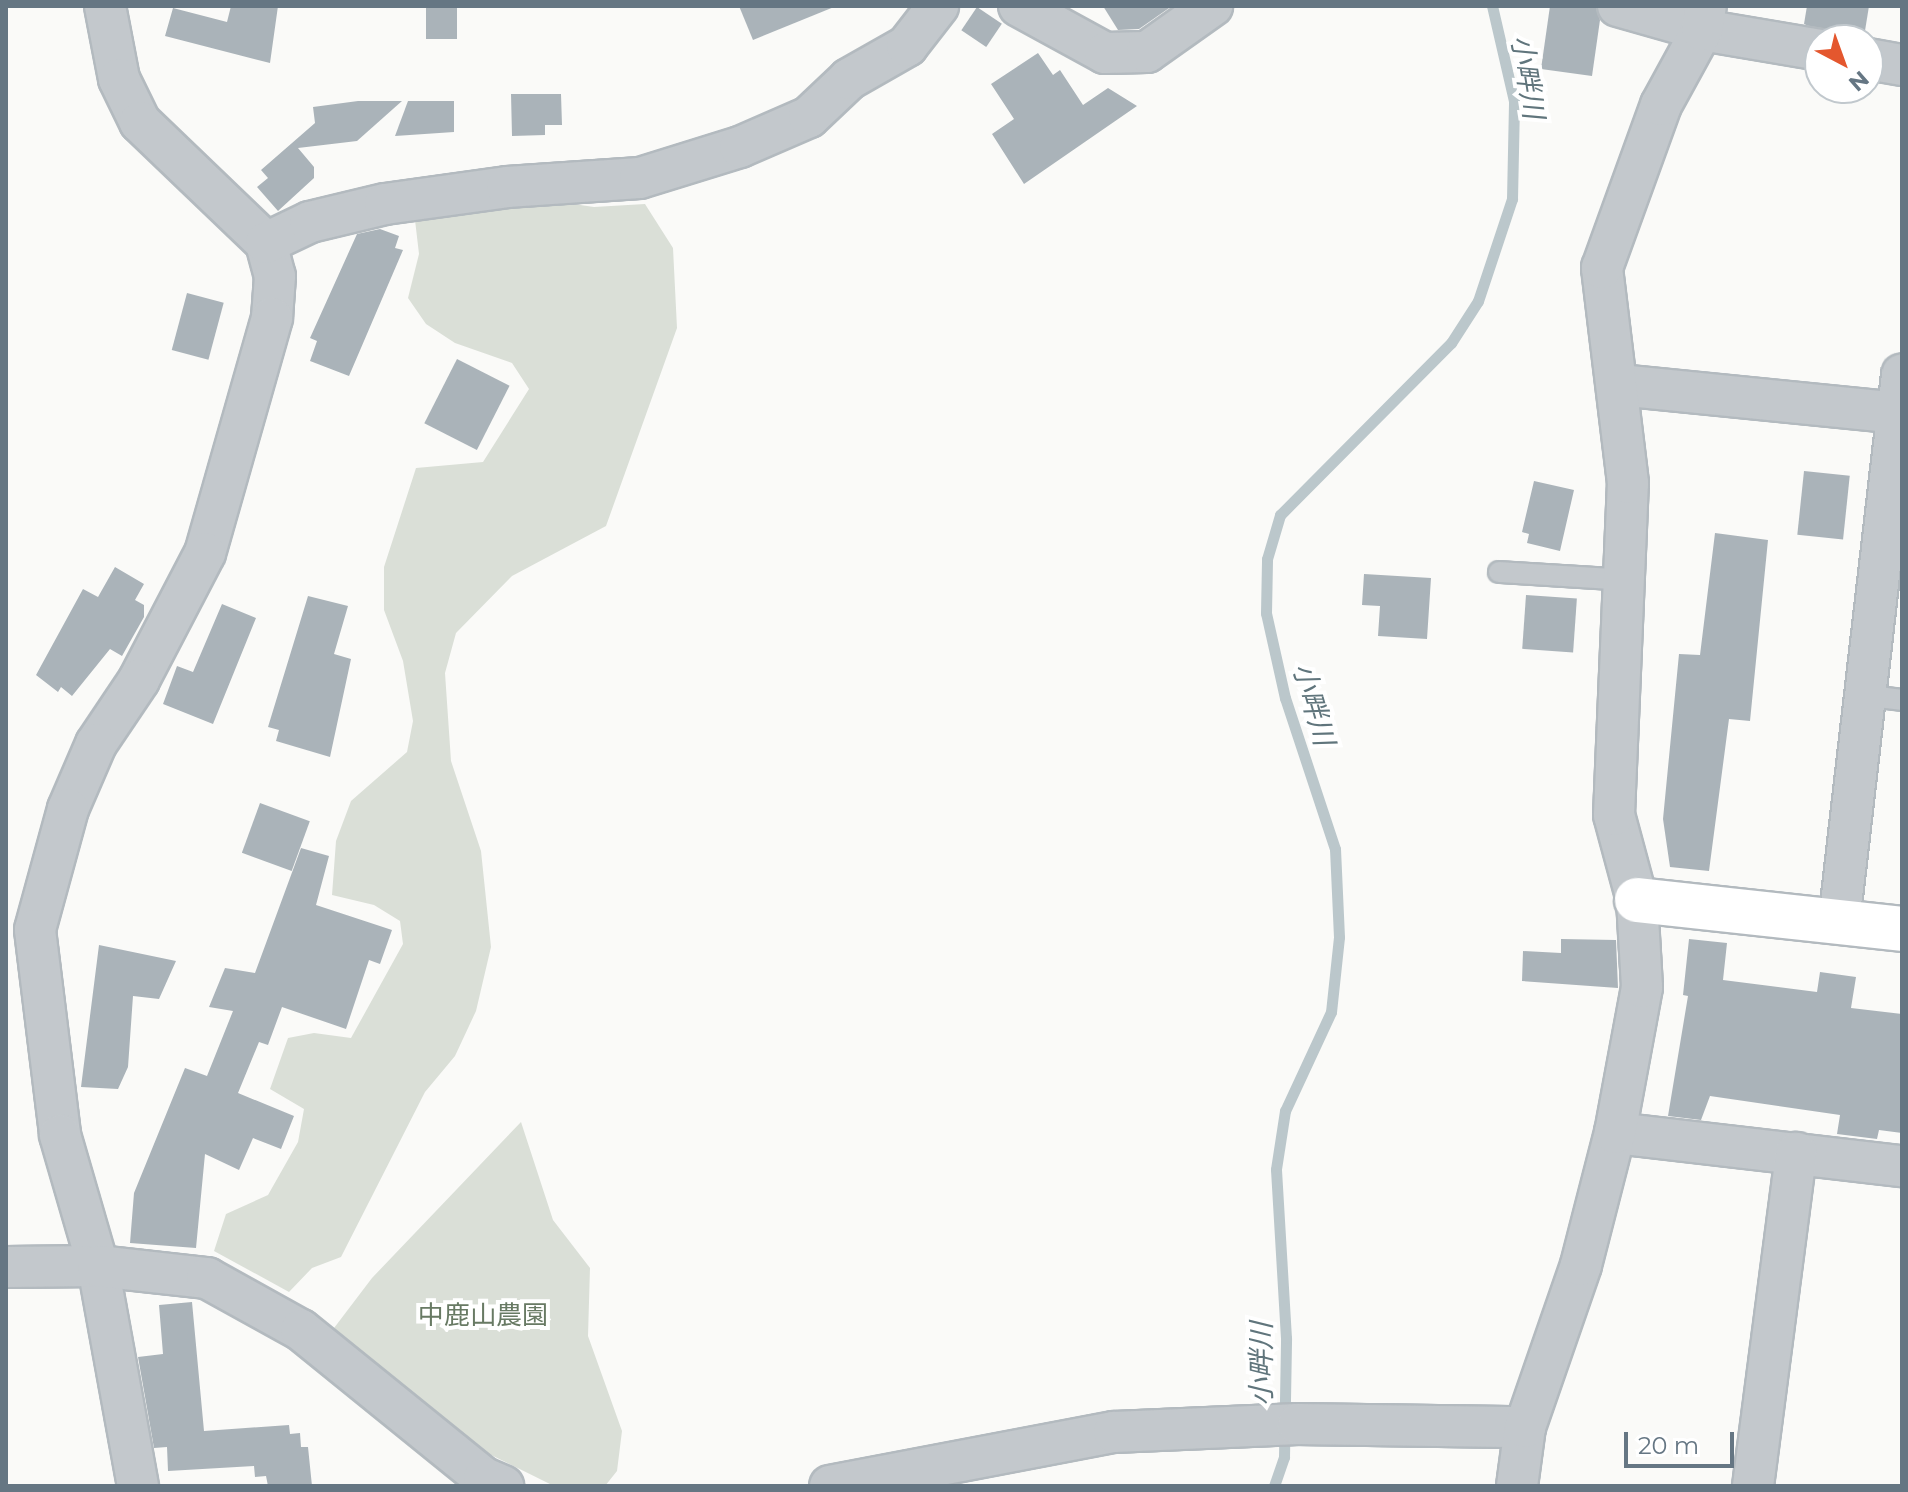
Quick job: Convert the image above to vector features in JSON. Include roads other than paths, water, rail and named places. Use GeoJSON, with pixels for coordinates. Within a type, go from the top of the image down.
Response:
{"type":"FeatureCollection","features":[{"type":"Feature","properties":{"kind":"street"},"geometry":{"type":"LineString","coordinates":[[105,6],[119,79],[140,122],[266,243],[275,276],[272,318],[205,553],[90,757],[68,809],[35,930],[60,1135],[98,1266],[138,1486]]}},
{"type":"Feature","properties":{"kind":"street"},"geometry":{"type":"LineString","coordinates":[[266,243],[310,222],[385,204],[507,187],[640,178],[740,147],[809,117],[849,79],[907,46],[938,6]]}},
{"type":"Feature","properties":{"kind":"street"},"geometry":{"type":"LineString","coordinates":[[1019,6],[1105,53],[1147,52],[1212,6]]}},
{"type":"Feature","properties":{"kind":"street"},"geometry":{"type":"LineString","coordinates":[[1618,6],[1704,18],[1804,46]]}},
{"type":"Feature","properties":{"kind":"street"},"geometry":{"type":"LineString","coordinates":[[1517,1486],[1525,1427],[1581,1265],[1615,1133],[1642,987],[1637,900],[1614,815],[1628,483],[1619,385],[1602,268],[1661,105],[1704,18]]}},
{"type":"Feature","properties":{"kind":"street"},"geometry":{"type":"LineString","coordinates":[[1619,385],[1899,400],[1862,695],[1839,922]]}},
{"type":"Feature","properties":{"kind":"street"},"geometry":{"type":"LineString","coordinates":[[1637,900],[1902,929]]}},
{"type":"Feature","properties":{"kind":"street"},"geometry":{"type":"LineString","coordinates":[[1615,1133],[1902,1166]]}},
{"type":"Feature","properties":{"kind":"street"},"geometry":{"type":"LineString","coordinates":[[1753,1486],[1796,1153]]}},
{"type":"Feature","properties":{"kind":"street"},"geometry":{"type":"LineString","coordinates":[[6,1267],[98,1266],[207,1278],[301,1330],[484,1478],[503,1486]]}},
{"type":"Feature","properties":{"kind":"street"},"geometry":{"type":"LineString","coordinates":[[830,1486],[1114,1432],[1280,1424],[1525,1427]]}},
{"type":"Feature","properties":{"kind":"lane"},"geometry":{"type":"LineString","coordinates":[[1499,572],[1626,580]]}},
{"type":"Feature","properties":{"kind":"lane"},"geometry":{"type":"LineString","coordinates":[[1862,695],[1902,700]]}},
{"type":"Feature","properties":{"kind":"waterway","name":"小畔川"},"geometry":{"type":"LineString","coordinates":[[1274,1486],[1284,1457],[1286,1338],[1276,1169],[1285,1111],[1331,1012],[1339,937],[1335,849],[1285,698],[1266,613],[1267,559],[1280,515],[1451,343],[1478,301],[1512,199],[1514,101],[1492,6]]}},
{"type":"Feature","properties":{"kind":"park label","name":"中鹿山農園"},"geometry":{"type":"Point","coordinates":[483,1316]}}]}
